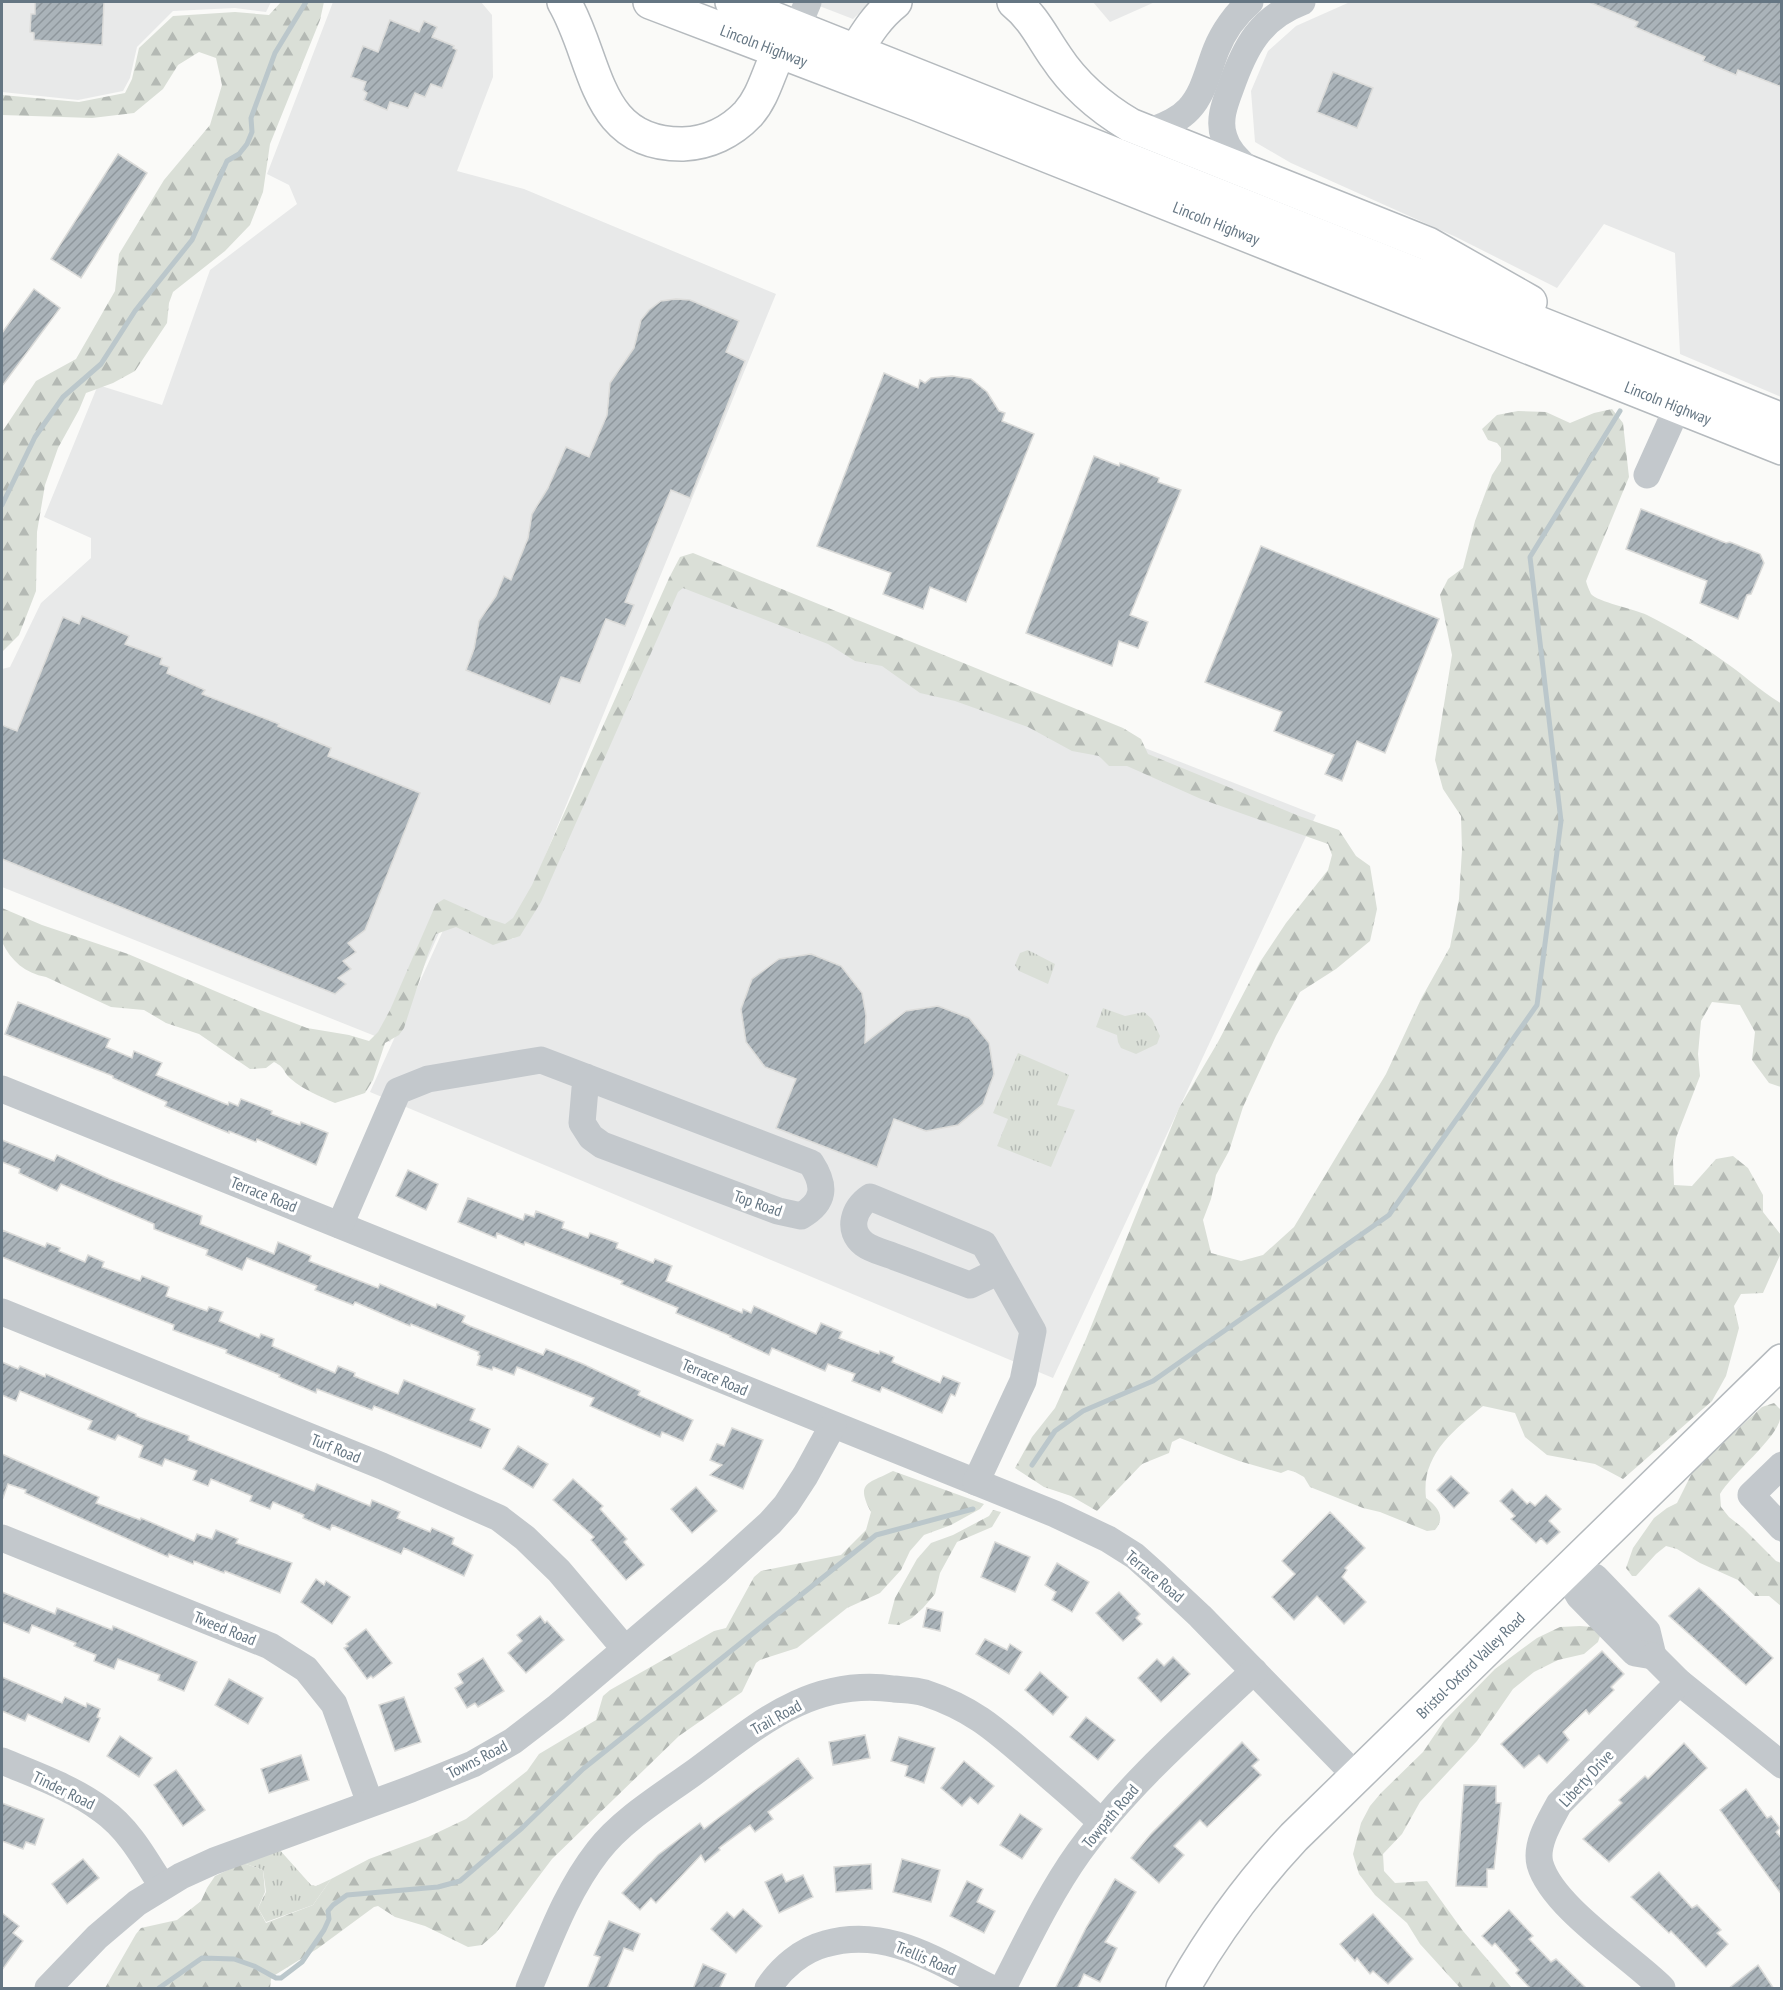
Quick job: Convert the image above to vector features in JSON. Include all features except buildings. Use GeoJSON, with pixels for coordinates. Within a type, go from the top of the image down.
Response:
{"type":"FeatureCollection","features":[{"type":"Feature","properties":{"kind":"main road"},"geometry":{"type":"LineString","coordinates":[[564,2],[573,18],[598,89],[608,107],[624,126],[660,142],[690,143],[705,140],[735,126],[758,99],[795,27]]}},
{"type":"Feature","properties":{"kind":"main road","name":"Lincoln Highway"},"geometry":{"type":"LineString","coordinates":[[650,2],[795,27]]}},
{"type":"Feature","properties":{"kind":"main road","name":"Lincoln Highway"},"geometry":{"type":"LineString","coordinates":[[732,2],[795,27],[848,63],[1635,375],[1782,420]]}},
{"type":"Feature","properties":{"kind":"main road"},"geometry":{"type":"LineString","coordinates":[[848,63],[881,13],[896,2]]}},
{"type":"Feature","properties":{"kind":"main road"},"geometry":{"type":"LineString","coordinates":[[1014,2],[1032,19],[1056,57],[1085,93],[1114,116],[1148,132],[1428,244],[1635,375]]}},
{"type":"Feature","properties":{"kind":"main road","name":"Lincoln Highway"},"geometry":{"type":"LineString","coordinates":[[1635,375],[1678,406],[1782,448]]}},
{"type":"Feature","properties":{"kind":"main road","name":"Bristol-Oxford Valley Road"},"geometry":{"type":"LineString","coordinates":[[1183,1989],[1226,1919],[1262,1872],[1294,1837],[1782,1361]]}},
{"type":"Feature","properties":{"kind":"street"},"geometry":{"type":"LineString","coordinates":[[1148,132],[1167,125],[1188,110],[1202,89],[1217,48],[1229,26],[1251,2]]}},
{"type":"Feature","properties":{"kind":"street"},"geometry":{"type":"LineString","coordinates":[[1252,173],[1229,149],[1223,136],[1221,124],[1223,110],[1241,59],[1251,41],[1277,14],[1302,2]]}},
{"type":"Feature","properties":{"kind":"street"},"geometry":{"type":"LineString","coordinates":[[1647,475],[1678,406]]}},
{"type":"Feature","properties":{"kind":"street","name":"Top Road"},"geometry":{"type":"LineString","coordinates":[[340,1225],[398,1091],[428,1079],[542,1060],[811,1163],[819,1175],[821,1188],[813,1209],[801,1216],[778,1211],[602,1145],[591,1137],[582,1123],[586,1077]]}},
{"type":"Feature","properties":{"kind":"street","name":"Terrace Road"},"geometry":{"type":"LineString","coordinates":[[2,1089],[1055,1514],[1108,1539],[1135,1556],[1174,1590],[1356,1776]]}},
{"type":"Feature","properties":{"kind":"street"},"geometry":{"type":"LineString","coordinates":[[976,1482],[1023,1381],[1033,1331],[999,1270],[984,1244],[870,1197],[861,1204],[855,1214],[853,1223],[856,1235],[865,1245],[887,1254],[970,1285],[999,1270]]}},
{"type":"Feature","properties":{"kind":"street","name":"Turf Road"},"geometry":{"type":"LineString","coordinates":[[2,1312],[382,1466],[499,1518],[525,1538],[559,1571],[625,1649]]}},
{"type":"Feature","properties":{"kind":"street","name":"Towns Road"},"geometry":{"type":"LineString","coordinates":[[48,1989],[97,1937],[137,1903],[162,1886],[214,1861],[473,1764],[513,1741],[556,1708],[717,1572],[770,1523],[786,1505],[805,1476],[832,1425]]}},
{"type":"Feature","properties":{"kind":"street"},"geometry":{"type":"LineString","coordinates":[[1782,1465],[1751,1495],[1782,1527]]}},
{"type":"Feature","properties":{"kind":"street","name":"Tweed Road"},"geometry":{"type":"LineString","coordinates":[[2,1538],[270,1646],[306,1668],[334,1704],[370,1803]]}},
{"type":"Feature","properties":{"kind":"street"},"geometry":{"type":"LineString","coordinates":[[1566,1571],[1595,1577],[1647,1631],[1653,1656],[1679,1682],[1782,1765]]}},
{"type":"Feature","properties":{"kind":"street","name":"Towpath Road"},"geometry":{"type":"LineString","coordinates":[[1003,1989],[1066,1872],[1102,1823],[1151,1769],[1254,1671]]}},
{"type":"Feature","properties":{"kind":"street","name":"Liberty Drive"},"geometry":{"type":"LineString","coordinates":[[1662,1989],[1650,1976],[1599,1935],[1554,1890],[1540,1864],[1540,1846],[1559,1804],[1679,1682]]}},
{"type":"Feature","properties":{"kind":"street","name":"Trail Road"},"geometry":{"type":"LineString","coordinates":[[529,1989],[567,1898],[582,1872],[611,1837],[663,1794],[750,1730],[784,1708],[821,1695],[842,1689],[881,1687],[922,1692],[954,1704],[984,1721],[1009,1740],[1102,1823]]}},
{"type":"Feature","properties":{"kind":"street","name":"Tinder Road"},"geometry":{"type":"LineString","coordinates":[[2,1761],[80,1796],[103,1810],[138,1846],[162,1886]]}},
{"type":"Feature","properties":{"kind":"street","name":"Trellis Road"},"geometry":{"type":"LineString","coordinates":[[768,1989],[787,1965],[815,1947],[859,1937],[908,1947],[991,1989]]}},
{"type":"Feature","properties":{"kind":"shaded area"},"geometry":{"type":"Polygon","coordinates":[[[2,2],[271,2],[266,12],[235,8],[173,11],[137,47],[130,78],[123,91],[78,100],[2,92],[2,2]]]}},
{"type":"Feature","properties":{"kind":"shaded area"},"geometry":{"type":"Polygon","coordinates":[[[333,2],[481,2],[492,15],[493,77],[457,171],[524,189],[776,294],[512,937],[448,913],[390,1042],[2,887],[2,669],[10,667],[41,603],[91,558],[91,538],[44,517],[98,385],[162,405],[210,270],[297,204],[289,185],[267,174],[333,2]]]}},
{"type":"Feature","properties":{"kind":"shaded area"},"geometry":{"type":"Polygon","coordinates":[[[809,2],[871,2],[853,19],[809,2]]]}},
{"type":"Feature","properties":{"kind":"shaded area"},"geometry":{"type":"Polygon","coordinates":[[[1093,2],[1155,2],[1110,22],[1093,2]]]}},
{"type":"Feature","properties":{"kind":"shaded area"},"geometry":{"type":"Polygon","coordinates":[[[1350,2],[1781,2],[1781,397],[1680,354],[1675,253],[1604,224],[1557,288],[1456,237],[1291,163],[1255,142],[1251,91],[1268,51],[1296,26],[1350,2]]]}},
{"type":"Feature","properties":{"kind":"shaded area"},"geometry":{"type":"Polygon","coordinates":[[[685,568],[1316,815],[1053,1378],[370,1092],[450,915],[513,939],[685,568]]]}},
{"type":"Feature","properties":{"kind":"green space"},"geometry":{"type":"Polygon","coordinates":[[[281,2],[324,2],[320,20],[270,144],[263,192],[250,225],[225,251],[173,292],[169,303],[167,323],[135,371],[113,383],[86,393],[58,448],[45,485],[37,532],[36,591],[19,635],[2,652],[2,432],[36,381],[76,359],[115,291],[119,254],[164,180],[210,125],[222,85],[216,58],[199,52],[178,65],[163,89],[134,113],[92,118],[2,115],[2,95],[79,102],[125,93],[132,79],[139,48],[173,16],[235,12],[269,15],[281,2]]]}},
{"type":"Feature","properties":{"kind":"green space"},"geometry":{"type":"Polygon","coordinates":[[[1612,409],[1623,423],[1629,477],[1586,581],[1591,594],[1601,600],[1647,615],[1676,630],[1782,704],[1781,1087],[1769,1083],[1752,1060],[1755,1032],[1740,1005],[1712,1002],[1701,1021],[1698,1054],[1700,1076],[1676,1138],[1673,1160],[1674,1185],[1692,1186],[1716,1159],[1733,1156],[1748,1168],[1763,1195],[1763,1212],[1781,1235],[1781,1253],[1763,1293],[1741,1294],[1734,1306],[1739,1328],[1726,1376],[1712,1401],[1623,1479],[1595,1464],[1547,1455],[1525,1437],[1515,1413],[1483,1406],[1441,1445],[1429,1469],[1426,1498],[1437,1509],[1440,1517],[1435,1530],[1427,1531],[1310,1487],[1304,1477],[1295,1472],[1288,1470],[1281,1473],[1239,1461],[1180,1438],[1172,1442],[1169,1453],[1142,1464],[1097,1511],[1071,1496],[1044,1487],[1015,1468],[1032,1437],[1055,1408],[1086,1339],[1179,1108],[1218,1042],[1260,962],[1286,923],[1328,870],[1332,855],[1328,844],[1201,799],[1127,766],[1109,766],[1099,756],[1072,751],[1028,727],[955,701],[920,693],[882,666],[855,661],[828,644],[683,588],[678,592],[541,902],[520,936],[493,945],[456,927],[436,934],[404,1028],[399,1035],[385,1043],[373,1080],[365,1093],[335,1103],[301,1086],[274,1062],[266,1068],[250,1069],[199,1034],[166,1023],[144,1010],[111,1007],[46,977],[32,973],[14,960],[2,942],[2,908],[42,925],[128,954],[307,1028],[369,1041],[378,1032],[390,1010],[436,904],[444,899],[505,924],[513,918],[532,885],[669,578],[680,557],[693,553],[1123,728],[1141,739],[1148,754],[1339,830],[1356,856],[1370,866],[1377,909],[1370,941],[1336,969],[1300,992],[1276,1036],[1243,1107],[1229,1151],[1216,1175],[1211,1199],[1203,1220],[1211,1253],[1241,1261],[1263,1255],[1294,1227],[1386,1074],[1421,999],[1450,947],[1459,899],[1462,850],[1461,816],[1443,789],[1435,760],[1452,655],[1440,595],[1448,579],[1463,568],[1475,521],[1492,475],[1501,461],[1501,448],[1497,443],[1488,440],[1482,429],[1497,415],[1518,411],[1546,412],[1570,423],[1594,413],[1612,409]]]}},
{"type":"Feature","properties":{"kind":"green space"},"geometry":{"type":"Polygon","coordinates":[[[1028,950],[1055,964],[1048,984],[1019,971],[1015,965],[1020,953],[1028,950]]]}},
{"type":"Feature","properties":{"kind":"green space"},"geometry":{"type":"Polygon","coordinates":[[[1103,1008],[1125,1016],[1144,1012],[1152,1019],[1160,1036],[1157,1044],[1136,1054],[1121,1048],[1117,1035],[1096,1027],[1103,1008]]]}},
{"type":"Feature","properties":{"kind":"green space"},"geometry":{"type":"Polygon","coordinates":[[[1018,1053],[1069,1075],[1057,1105],[1075,1110],[1051,1167],[997,1146],[1008,1119],[993,1113],[1018,1053]]]}},
{"type":"Feature","properties":{"kind":"green space"},"geometry":{"type":"Polygon","coordinates":[[[1774,1403],[1780,1409],[1777,1427],[1720,1494],[1721,1507],[1729,1517],[1776,1561],[1781,1563],[1781,1606],[1769,1596],[1755,1596],[1738,1580],[1700,1563],[1677,1549],[1666,1546],[1636,1576],[1632,1576],[1626,1568],[1633,1548],[1654,1518],[1677,1503],[1692,1473],[1707,1457],[1762,1407],[1774,1403]]]}},
{"type":"Feature","properties":{"kind":"green space"},"geometry":{"type":"Polygon","coordinates":[[[893,1471],[984,1504],[980,1509],[951,1525],[924,1535],[910,1551],[901,1570],[880,1593],[847,1608],[797,1648],[756,1663],[742,1692],[679,1736],[552,1859],[496,1933],[482,1945],[468,1947],[425,1926],[395,1917],[378,1906],[275,1975],[271,1979],[270,1988],[105,1988],[141,1928],[177,1920],[201,1901],[215,1876],[243,1863],[263,1870],[265,1892],[258,1908],[266,1923],[313,1905],[331,1879],[369,1859],[428,1837],[466,1819],[527,1771],[539,1754],[596,1720],[603,1696],[610,1690],[714,1631],[726,1628],[754,1577],[761,1571],[841,1555],[866,1530],[871,1512],[866,1502],[864,1489],[871,1482],[893,1471]]]}},
{"type":"Feature","properties":{"kind":"green space"},"geometry":{"type":"Polygon","coordinates":[[[993,1510],[1001,1512],[992,1527],[957,1542],[940,1573],[935,1594],[923,1608],[912,1618],[899,1625],[888,1624],[895,1598],[917,1559],[931,1543],[953,1535],[989,1516],[993,1510]]]}},
{"type":"Feature","properties":{"kind":"green space"},"geometry":{"type":"Polygon","coordinates":[[[1560,1627],[1593,1627],[1600,1636],[1598,1642],[1584,1654],[1558,1660],[1534,1672],[1513,1689],[1477,1741],[1420,1802],[1402,1834],[1383,1854],[1384,1871],[1395,1883],[1427,1881],[1463,1931],[1512,1988],[1460,1988],[1420,1944],[1407,1923],[1375,1895],[1359,1874],[1353,1854],[1361,1823],[1370,1806],[1381,1793],[1423,1752],[1444,1721],[1495,1669],[1537,1638],[1560,1627]]]}},
{"type":"Feature","properties":{"kind":"green space"},"geometry":{"type":"Polygon","coordinates":[[[278,1848],[311,1885],[316,1886],[331,1879],[313,1905],[266,1922],[258,1908],[266,1892],[263,1870],[243,1863],[278,1848]]]}},
{"type":"Feature","properties":{"kind":"waterway"},"geometry":{"type":"LineString","coordinates":[[2,505],[35,437],[63,397],[101,364],[135,311],[192,240],[227,161],[239,154],[247,144],[252,132],[251,118],[275,53],[306,2]]}},
{"type":"Feature","properties":{"kind":"waterway"},"geometry":{"type":"LineString","coordinates":[[1032,1465],[1055,1431],[1083,1411],[1153,1381],[1389,1215],[1537,1005],[1561,821],[1530,557],[1620,411]]}},
{"type":"Feature","properties":{"kind":"waterway"},"geometry":{"type":"LineString","coordinates":[[159,1988],[202,1958],[234,1959],[254,1966],[276,1978],[281,1978],[302,1962],[324,1930],[329,1919],[328,1911],[347,1895],[438,1887],[460,1881],[522,1828],[583,1769],[876,1535],[973,1509]]}}]}
